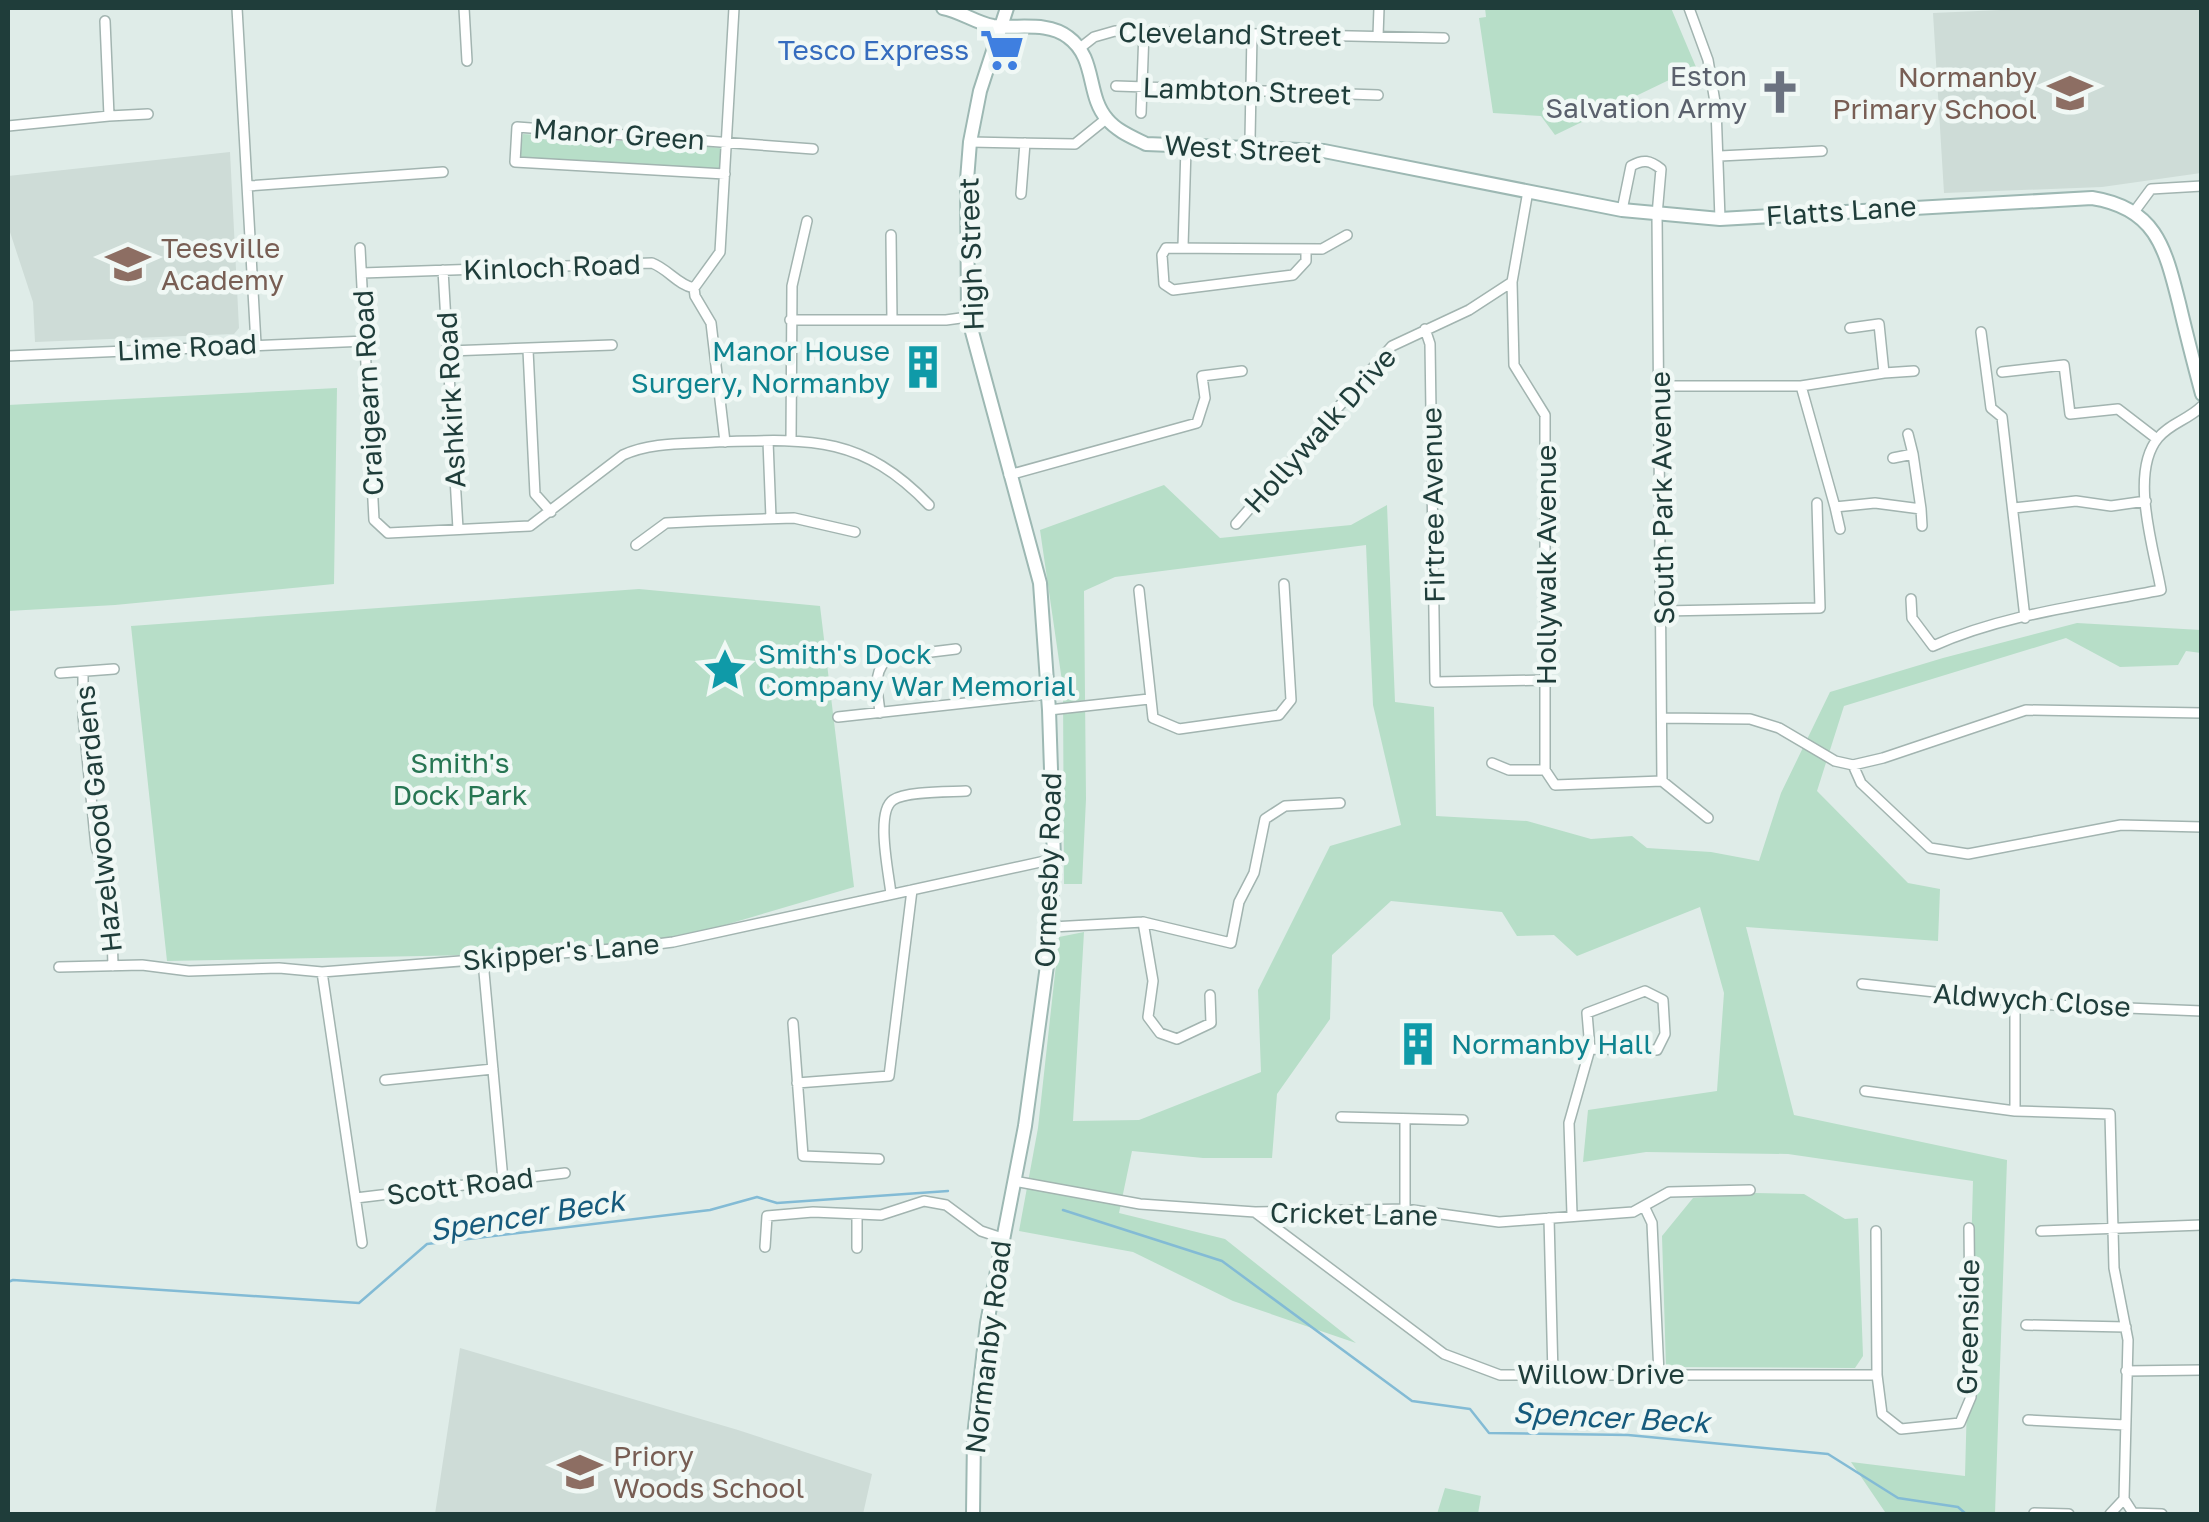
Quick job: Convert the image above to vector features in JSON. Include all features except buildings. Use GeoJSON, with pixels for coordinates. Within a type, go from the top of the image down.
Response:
{"type":"FeatureCollection","features":[{"type":"Feature","properties":{"kind":"main road"},"geometry":{"type":"LineString","coordinates":[[943,8],[988,25],[1058,31],[1080,48],[1088,62],[1106,119]]}},
{"type":"Feature","properties":{"kind":"main road","name":"High Street"},"geometry":{"type":"LineString","coordinates":[[1008,8],[980,91],[970,142],[966,213],[968,316],[1034,558]]}},
{"type":"Feature","properties":{"kind":"main road","name":"West Street"},"geometry":{"type":"LineString","coordinates":[[1106,119],[1146,144],[1324,152],[1352,157]]}},
{"type":"Feature","properties":{"kind":"main road","name":"Flatts Lane"},"geometry":{"type":"LineString","coordinates":[[1352,157],[1622,210],[1720,219],[2092,198],[2111,201],[2134,212]]}},
{"type":"Feature","properties":{"kind":"main road"},"geometry":{"type":"LineString","coordinates":[[2134,212],[2151,227],[2165,248],[2202,394]]}},
{"type":"Feature","properties":{"kind":"main road","name":"Ormesby Road"},"geometry":{"type":"LineString","coordinates":[[1014,1182],[1052,927],[1049,710],[1043,611],[1034,558]]}},
{"type":"Feature","properties":{"kind":"main road","name":"Normanby Road"},"geometry":{"type":"LineString","coordinates":[[973,1514],[974,1436],[987,1324],[1014,1182]]}},
{"type":"Feature","properties":{"kind":"street"},"geometry":{"type":"LineString","coordinates":[[237,8],[256,344]]}},
{"type":"Feature","properties":{"kind":"street"},"geometry":{"type":"LineString","coordinates":[[464,8],[466,61]]}},
{"type":"Feature","properties":{"kind":"street"},"geometry":{"type":"LineString","coordinates":[[724,442],[711,323],[694,288],[720,252],[734,8]]}},
{"type":"Feature","properties":{"kind":"street"},"geometry":{"type":"LineString","coordinates":[[1378,8],[1378,36]]}},
{"type":"Feature","properties":{"kind":"street"},"geometry":{"type":"LineString","coordinates":[[1689,8],[1708,60],[1720,156],[1720,219]]}},
{"type":"Feature","properties":{"kind":"street"},"geometry":{"type":"LineString","coordinates":[[106,21],[109,116]]}},
{"type":"Feature","properties":{"kind":"street"},"geometry":{"type":"LineString","coordinates":[[1141,113],[1144,30]]}},
{"type":"Feature","properties":{"kind":"street","name":"Cleveland Street"},"geometry":{"type":"LineString","coordinates":[[1080,48],[1102,33],[1144,30],[1444,38]]}},
{"type":"Feature","properties":{"kind":"street"},"geometry":{"type":"LineString","coordinates":[[1250,138],[1252,34]]}},
{"type":"Feature","properties":{"kind":"street","name":"Lambton Street"},"geometry":{"type":"LineString","coordinates":[[1116,86],[1378,95]]}},
{"type":"Feature","properties":{"kind":"street"},"geometry":{"type":"LineString","coordinates":[[8,126],[148,114]]}},
{"type":"Feature","properties":{"kind":"street"},"geometry":{"type":"LineString","coordinates":[[970,142],[1075,144],[1106,119]]}},
{"type":"Feature","properties":{"kind":"street","name":"Manor Green"},"geometry":{"type":"LineString","coordinates":[[725,174],[515,162],[518,127],[727,142]]}},
{"type":"Feature","properties":{"kind":"street"},"geometry":{"type":"LineString","coordinates":[[727,142],[813,149]]}},
{"type":"Feature","properties":{"kind":"street"},"geometry":{"type":"LineString","coordinates":[[1022,194],[1025,143]]}},
{"type":"Feature","properties":{"kind":"street"},"geometry":{"type":"LineString","coordinates":[[1184,246],[1186,148]]}},
{"type":"Feature","properties":{"kind":"street"},"geometry":{"type":"LineString","coordinates":[[1720,156],[1822,151]]}},
{"type":"Feature","properties":{"kind":"street","name":"South Park Avenue"},"geometry":{"type":"LineString","coordinates":[[1622,210],[1632,166],[1652,161],[1660,169],[1657,214],[1662,782]]}},
{"type":"Feature","properties":{"kind":"street"},"geometry":{"type":"LineString","coordinates":[[248,186],[442,172]]}},
{"type":"Feature","properties":{"kind":"street"},"geometry":{"type":"LineString","coordinates":[[2134,212],[2151,189],[2202,186]]}},
{"type":"Feature","properties":{"kind":"street","name":"Hollywalk Avenue"},"geometry":{"type":"LineString","coordinates":[[1528,191],[1512,282],[1514,364],[1546,414],[1545,770]]}},
{"type":"Feature","properties":{"kind":"street"},"geometry":{"type":"LineString","coordinates":[[792,441],[792,286],[807,222]]}},
{"type":"Feature","properties":{"kind":"street"},"geometry":{"type":"LineString","coordinates":[[1306,249],[1306,261],[1293,275],[1173,290],[1164,284],[1162,255],[1166,248],[1322,249],[1347,234]]}},
{"type":"Feature","properties":{"kind":"street"},"geometry":{"type":"LineString","coordinates":[[890,235],[892,319]]}},
{"type":"Feature","properties":{"kind":"street","name":"Craigearn Road"},"geometry":{"type":"LineString","coordinates":[[360,248],[374,520],[388,533],[458,529]]}},
{"type":"Feature","properties":{"kind":"street","name":"Kinloch Road"},"geometry":{"type":"LineString","coordinates":[[362,272],[652,263],[666,268],[684,286],[694,288]]}},
{"type":"Feature","properties":{"kind":"street","name":"Ashkirk Road"},"geometry":{"type":"LineString","coordinates":[[442,270],[458,529]]}},
{"type":"Feature","properties":{"kind":"street","name":"Hollywalk Drive"},"geometry":{"type":"LineString","coordinates":[[1236,524],[1392,346],[1469,310],[1512,282]]}},
{"type":"Feature","properties":{"kind":"street"},"geometry":{"type":"LineString","coordinates":[[790,320],[946,320],[968,316]]}},
{"type":"Feature","properties":{"kind":"street"},"geometry":{"type":"LineString","coordinates":[[1850,328],[1879,324],[1884,373]]}},
{"type":"Feature","properties":{"kind":"street","name":"Firtree Avenue"},"geometry":{"type":"LineString","coordinates":[[1426,329],[1430,344],[1435,682],[1546,680]]}},
{"type":"Feature","properties":{"kind":"street"},"geometry":{"type":"LineString","coordinates":[[1982,332],[1992,408],[2002,417],[2025,618]]}},
{"type":"Feature","properties":{"kind":"street","name":"Lime Road"},"geometry":{"type":"LineString","coordinates":[[8,356],[366,342]]}},
{"type":"Feature","properties":{"kind":"street"},"geometry":{"type":"LineString","coordinates":[[449,351],[612,345]]}},
{"type":"Feature","properties":{"kind":"street"},"geometry":{"type":"LineString","coordinates":[[528,350],[535,494],[550,512]]}},
{"type":"Feature","properties":{"kind":"street"},"geometry":{"type":"LineString","coordinates":[[2002,372],[2064,365],[2070,414],[2118,409],[2157,439]]}},
{"type":"Feature","properties":{"kind":"street"},"geometry":{"type":"LineString","coordinates":[[1009,475],[1197,422],[1206,398],[1202,376],[1242,371]]}},
{"type":"Feature","properties":{"kind":"street"},"geometry":{"type":"LineString","coordinates":[[1660,386],[1801,386],[1914,371]]}},
{"type":"Feature","properties":{"kind":"street"},"geometry":{"type":"LineString","coordinates":[[1801,386],[1840,529]]}},
{"type":"Feature","properties":{"kind":"street"},"geometry":{"type":"LineString","coordinates":[[1911,599],[1912,618],[1934,646],[1960,634],[2161,590],[2144,467],[2157,439],[2169,426],[2190,418],[2202,406]]}},
{"type":"Feature","properties":{"kind":"street"},"geometry":{"type":"LineString","coordinates":[[1908,434],[1922,526]]}},
{"type":"Feature","properties":{"kind":"street"},"geometry":{"type":"LineString","coordinates":[[458,529],[530,526],[624,454],[640,447],[724,442],[834,444],[896,474],[928,505]]}},
{"type":"Feature","properties":{"kind":"street"},"geometry":{"type":"LineString","coordinates":[[768,442],[771,518]]}},
{"type":"Feature","properties":{"kind":"street"},"geometry":{"type":"LineString","coordinates":[[1894,458],[1913,454]]}},
{"type":"Feature","properties":{"kind":"street"},"geometry":{"type":"LineString","coordinates":[[2014,508],[2076,500],[2111,506],[2146,500]]}},
{"type":"Feature","properties":{"kind":"street"},"geometry":{"type":"LineString","coordinates":[[1663,612],[1820,608],[1817,503]]}},
{"type":"Feature","properties":{"kind":"street"},"geometry":{"type":"LineString","coordinates":[[1835,507],[1876,503],[1921,509]]}},
{"type":"Feature","properties":{"kind":"street"},"geometry":{"type":"LineString","coordinates":[[636,544],[666,523],[794,518],[856,532]]}},
{"type":"Feature","properties":{"kind":"street"},"geometry":{"type":"LineString","coordinates":[[1139,590],[1153,718],[1179,729],[1280,715],[1291,700],[1284,584]]}},
{"type":"Feature","properties":{"kind":"street"},"geometry":{"type":"LineString","coordinates":[[880,713],[876,675],[883,661],[890,656],[956,649]]}},
{"type":"Feature","properties":{"kind":"street","name":"Hazelwood Gardens"},"geometry":{"type":"LineString","coordinates":[[60,673],[114,670]]}},
{"type":"Feature","properties":{"kind":"street","name":"Hazelwood Gardens"},"geometry":{"type":"LineString","coordinates":[[84,672],[83,716],[96,847],[112,896],[114,966]]}},
{"type":"Feature","properties":{"kind":"street"},"geometry":{"type":"LineString","coordinates":[[838,717],[1048,694]]}},
{"type":"Feature","properties":{"kind":"street"},"geometry":{"type":"LineString","coordinates":[[1049,710],[1149,699]]}},
{"type":"Feature","properties":{"kind":"street"},"geometry":{"type":"LineString","coordinates":[[1664,718],[1750,719],[1779,728],[1835,761],[1853,764],[1883,758],[2026,710],[2202,712]]}},
{"type":"Feature","properties":{"kind":"street"},"geometry":{"type":"LineString","coordinates":[[1492,763],[1509,770],[1545,770],[1555,785],[1662,782],[1708,818]]}},
{"type":"Feature","properties":{"kind":"street"},"geometry":{"type":"LineString","coordinates":[[1853,764],[1862,783],[1930,848],[1968,854],[2121,825],[2202,827]]}},
{"type":"Feature","properties":{"kind":"street"},"geometry":{"type":"LineString","coordinates":[[891,894],[883,820],[887,806],[901,797],[966,791]]}},
{"type":"Feature","properties":{"kind":"street"},"geometry":{"type":"LineString","coordinates":[[1052,927],[1143,922],[1231,943],[1239,902],[1254,873],[1265,818],[1285,806],[1340,803]]}},
{"type":"Feature","properties":{"kind":"street","name":"Skipper's Lane"},"geometry":{"type":"LineString","coordinates":[[59,968],[279,968],[322,972],[673,942],[1054,859]]}},
{"type":"Feature","properties":{"kind":"street"},"geometry":{"type":"LineString","coordinates":[[797,1082],[889,1076],[912,890]]}},
{"type":"Feature","properties":{"kind":"street"},"geometry":{"type":"LineString","coordinates":[[1143,922],[1153,980],[1148,1017],[1160,1032],[1177,1039],[1211,1023],[1210,995]]}},
{"type":"Feature","properties":{"kind":"street"},"geometry":{"type":"LineString","coordinates":[[483,961],[503,1180]]}},
{"type":"Feature","properties":{"kind":"street"},"geometry":{"type":"LineString","coordinates":[[322,972],[362,1243]]}},
{"type":"Feature","properties":{"kind":"street","name":"Aldwych Close"},"geometry":{"type":"LineString","coordinates":[[1862,984],[2015,1002],[2202,1011]]}},
{"type":"Feature","properties":{"kind":"street"},"geometry":{"type":"LineString","coordinates":[[1572,1214],[1570,1124],[1590,1049],[1587,1013],[1645,990],[1662,1000],[1665,1034],[1657,1050],[1590,1049]]}},
{"type":"Feature","properties":{"kind":"street"},"geometry":{"type":"LineString","coordinates":[[2015,1002],[2015,1112]]}},
{"type":"Feature","properties":{"kind":"street"},"geometry":{"type":"LineString","coordinates":[[794,1023],[803,1156],[879,1159]]}},
{"type":"Feature","properties":{"kind":"street"},"geometry":{"type":"LineString","coordinates":[[385,1080],[493,1069]]}},
{"type":"Feature","properties":{"kind":"street"},"geometry":{"type":"LineString","coordinates":[[1865,1092],[2015,1112],[2110,1114],[2114,1268],[2126,1327],[2124,1499],[2133,1513],[2162,1514]]}},
{"type":"Feature","properties":{"kind":"street"},"geometry":{"type":"LineString","coordinates":[[1341,1117],[1463,1120]]}},
{"type":"Feature","properties":{"kind":"street"},"geometry":{"type":"LineString","coordinates":[[1404,1209],[1405,1118]]}},
{"type":"Feature","properties":{"kind":"street","name":"Scott Road"},"geometry":{"type":"LineString","coordinates":[[356,1198],[564,1173]]}},
{"type":"Feature","properties":{"kind":"street","name":"Cricket Lane"},"geometry":{"type":"LineString","coordinates":[[1014,1182],[1140,1204],[1256,1212],[1404,1209],[1499,1222],[1632,1212],[1668,1192],[1750,1190]]}},
{"type":"Feature","properties":{"kind":"street"},"geometry":{"type":"LineString","coordinates":[[765,1247],[767,1216],[813,1212],[881,1215],[924,1201],[946,1205],[981,1231],[1002,1238]]}},
{"type":"Feature","properties":{"kind":"street"},"geometry":{"type":"LineString","coordinates":[[1644,1206],[1652,1223],[1659,1374]]}},
{"type":"Feature","properties":{"kind":"street","name":"Willow Drive"},"geometry":{"type":"LineString","coordinates":[[1256,1212],[1444,1354],[1500,1375],[1877,1375]]}},
{"type":"Feature","properties":{"kind":"street"},"geometry":{"type":"LineString","coordinates":[[857,1248],[858,1216]]}},
{"type":"Feature","properties":{"kind":"street"},"geometry":{"type":"LineString","coordinates":[[1549,1218],[1553,1374]]}},
{"type":"Feature","properties":{"kind":"street"},"geometry":{"type":"LineString","coordinates":[[2041,1231],[2202,1224]]}},
{"type":"Feature","properties":{"kind":"street","name":"Greenside"},"geometry":{"type":"LineString","coordinates":[[1877,1375],[1882,1414],[1902,1429],[1960,1423],[1971,1397],[1969,1228]]}},
{"type":"Feature","properties":{"kind":"street"},"geometry":{"type":"LineString","coordinates":[[1876,1231],[1877,1375]]}},
{"type":"Feature","properties":{"kind":"street"},"geometry":{"type":"LineString","coordinates":[[2026,1324],[2126,1327]]}},
{"type":"Feature","properties":{"kind":"street"},"geometry":{"type":"LineString","coordinates":[[2126,1371],[2202,1370]]}},
{"type":"Feature","properties":{"kind":"street"},"geometry":{"type":"LineString","coordinates":[[2028,1420],[2125,1425]]}},
{"type":"Feature","properties":{"kind":"street"},"geometry":{"type":"LineString","coordinates":[[2110,1514],[2124,1499]]}},
{"type":"Feature","properties":{"kind":"street"},"geometry":{"type":"LineString","coordinates":[[2034,1513],[2069,1514]]}},
{"type":"Feature","properties":{"kind":"shaded area","name":"Normanby Primary School"},"geometry":{"type":"Polygon","coordinates":[[[2201,8],[2201,173],[2102,187],[1944,193],[1933,13],[2201,8]]]}},
{"type":"Feature","properties":{"kind":"shaded area","name":"Teesville Academy"},"geometry":{"type":"Polygon","coordinates":[[[230,152],[239,328],[234,334],[35,342],[33,302],[8,226],[8,176],[230,152]]]}},
{"type":"Feature","properties":{"kind":"shaded area","name":"Priory Woods School"},"geometry":{"type":"Polygon","coordinates":[[[460,1348],[872,1474],[863,1514],[435,1514],[460,1348]]]}},
{"type":"Feature","properties":{"kind":"green space"},"geometry":{"type":"Polygon","coordinates":[[[1485,8],[1671,8],[1696,67],[1555,135],[1541,116],[1493,113],[1479,18],[1486,17],[1485,8]]]}},
{"type":"Feature","properties":{"kind":"green space"},"geometry":{"type":"Polygon","coordinates":[[[523,134],[723,148],[724,170],[519,160],[523,134]]]}},
{"type":"Feature","properties":{"kind":"green space"},"geometry":{"type":"Polygon","coordinates":[[[337,388],[334,584],[8,611],[8,405],[337,388]]]}},
{"type":"Feature","properties":{"kind":"green space"},"geometry":{"type":"Polygon","coordinates":[[[1164,485],[1220,538],[1351,525],[1387,505],[1395,702],[1434,707],[1436,816],[1527,821],[1591,839],[1632,836],[1647,848],[1711,852],[1759,861],[1781,793],[1830,692],[2077,623],[2201,630],[2201,653],[2186,651],[2178,665],[2120,667],[2066,638],[1844,706],[1817,791],[1908,883],[1940,889],[1938,941],[1746,927],[1794,1115],[2007,1160],[1995,1514],[1885,1512],[1851,1462],[1965,1476],[1973,1181],[1788,1154],[1646,1152],[1583,1162],[1588,1110],[1717,1091],[1724,993],[1700,907],[1577,956],[1554,935],[1517,936],[1502,912],[1391,901],[1332,955],[1330,1019],[1277,1094],[1272,1158],[1203,1158],[1132,1151],[1119,1213],[1225,1239],[1356,1343],[1233,1301],[1133,1252],[1019,1231],[1038,1128],[1059,937],[1084,932],[1073,1121],[1139,1120],[1261,1072],[1258,990],[1330,846],[1401,825],[1373,705],[1366,545],[1115,577],[1084,591],[1086,799],[1082,884],[1064,884],[1063,688],[1040,530],[1164,485]]]}},
{"type":"Feature","properties":{"kind":"green space","name":"Smith's Dock Park"},"geometry":{"type":"Polygon","coordinates":[[[639,589],[820,606],[854,887],[681,938],[474,955],[167,961],[131,626],[639,589]]]}},
{"type":"Feature","properties":{"kind":"green space"},"geometry":{"type":"Polygon","coordinates":[[[1804,1194],[1845,1219],[1858,1218],[1863,1356],[1855,1368],[1666,1367],[1662,1236],[1693,1198],[1804,1194]]]}},
{"type":"Feature","properties":{"kind":"green space"},"geometry":{"type":"Polygon","coordinates":[[[1445,1488],[1481,1496],[1478,1514],[1437,1514],[1445,1488]]]}},
{"type":"Feature","properties":{"kind":"waterway","name":"Spencer Beck"},"geometry":{"type":"LineString","coordinates":[[8,1282],[359,1303],[427,1244],[710,1210],[757,1197],[777,1203],[948,1191]]}},
{"type":"Feature","properties":{"kind":"waterway","name":"Spencer Beck"},"geometry":{"type":"LineString","coordinates":[[1063,1210],[1222,1261],[1412,1401],[1470,1409],[1489,1433],[1628,1435],[1828,1454],[1898,1498],[1958,1507],[1966,1514]]}},
{"type":"Feature","properties":{"kind":"place","name":"Tesco Express"},"geometry":{"type":"Point","coordinates":[1002,50]}},
{"type":"Feature","properties":{"kind":"place","name":"Eston Salvation Army"},"geometry":{"type":"Point","coordinates":[1780,92]}},
{"type":"Feature","properties":{"kind":"place","name":"Normanby Primary School"},"geometry":{"type":"Point","coordinates":[2070,93]}},
{"type":"Feature","properties":{"kind":"place","name":"Teesville Academy"},"geometry":{"type":"Point","coordinates":[128,264]}},
{"type":"Feature","properties":{"kind":"place","name":"Manor House Surgery, Normanby"},"geometry":{"type":"Point","coordinates":[923,367]}},
{"type":"Feature","properties":{"kind":"place","name":"Smith's Dock Company War Memorial"},"geometry":{"type":"Point","coordinates":[725,670]}},
{"type":"Feature","properties":{"kind":"place","name":"Normanby Hall"},"geometry":{"type":"Point","coordinates":[1418,1044]}},
{"type":"Feature","properties":{"kind":"place","name":"Priory Woods School"},"geometry":{"type":"Point","coordinates":[580,1472]}}]}
